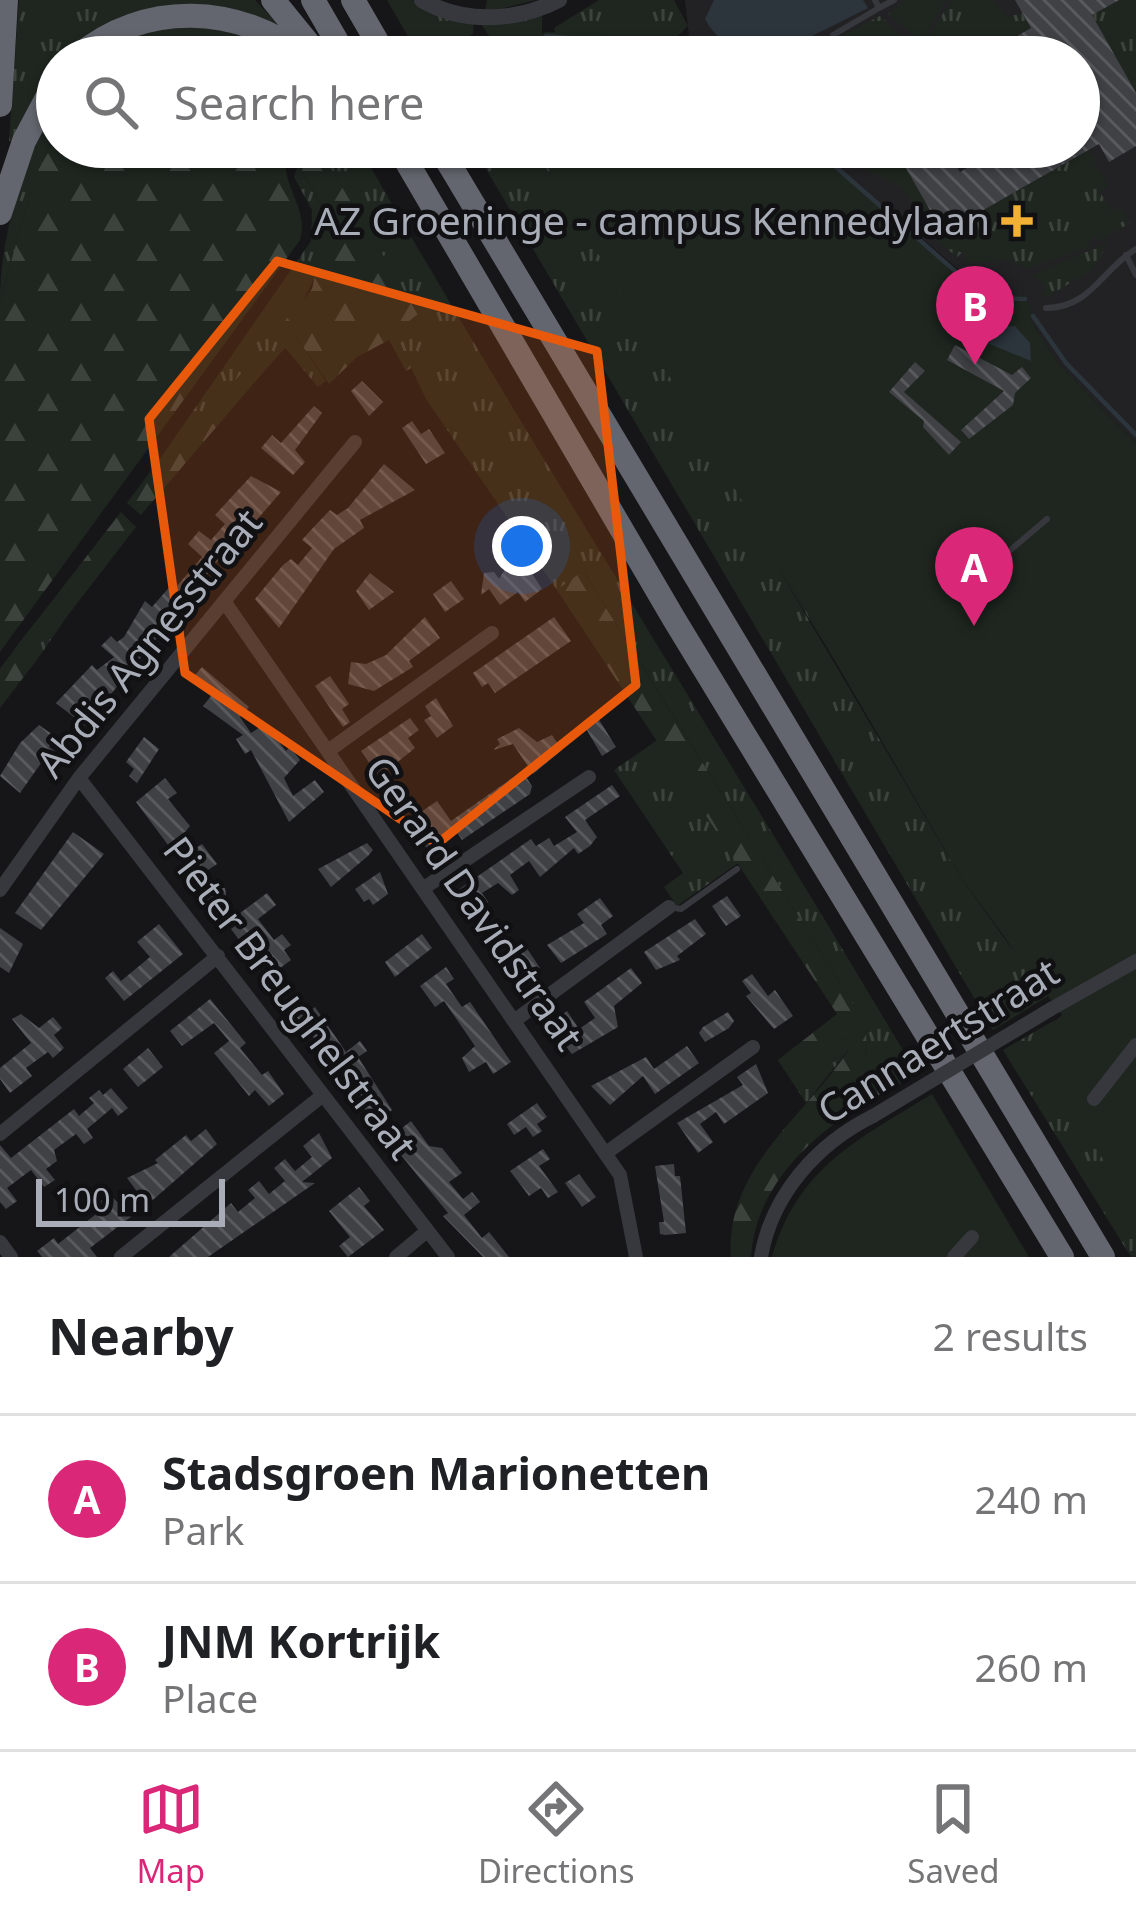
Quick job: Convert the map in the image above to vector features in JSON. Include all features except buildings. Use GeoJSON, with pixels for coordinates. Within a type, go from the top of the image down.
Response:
{"type":"FeatureCollection","features":[{"type":"Feature","properties":{"kind":"highway"},"geometry":{"type":"LineString","coordinates":[[0,105],[6,0]]}},
{"type":"Feature","properties":{"kind":"highway"},"geometry":{"type":"LineString","coordinates":[[273,0],[302,36]]}},
{"type":"Feature","properties":{"kind":"highway"},"geometry":{"type":"LineString","coordinates":[[313,0],[334,36]]}},
{"type":"Feature","properties":{"kind":"highway"},"geometry":{"type":"LineString","coordinates":[[357,0],[375,36]]}},
{"type":"Feature","properties":{"kind":"highway"},"geometry":{"type":"LineString","coordinates":[[112,36],[128,26],[192,15],[250,25],[269,36]]}},
{"type":"Feature","properties":{"kind":"highway"},"geometry":{"type":"LineString","coordinates":[[0,213],[36,118]]}},
{"type":"Feature","properties":{"kind":"highway"},"geometry":{"type":"LineString","coordinates":[[397,168],[454,246]]}},
{"type":"Feature","properties":{"kind":"highway"},"geometry":{"type":"LineString","coordinates":[[410,168],[1062,1257]]}},
{"type":"Feature","properties":{"kind":"highway"},"geometry":{"type":"LineString","coordinates":[[452,168],[1103,1257]]}},
{"type":"Feature","properties":{"kind":"highway"},"geometry":{"type":"LineString","coordinates":[[1027,1198],[1052,1257]]}},
{"type":"Feature","properties":{"kind":"street"},"geometry":{"type":"LineString","coordinates":[[422,0],[451,13],[491,17],[533,11],[559,0]]}},
{"type":"Feature","properties":{"kind":"street","name":"Abdis Agnesstraat"},"geometry":{"type":"LineString","coordinates":[[0,890],[79,778],[355,442]]}},
{"type":"Feature","properties":{"kind":"street","name":"Gerard Davidstraat"},"geometry":{"type":"LineString","coordinates":[[224,601],[606,1153],[628,1197],[636,1257]]}},
{"type":"Feature","properties":{"kind":"street"},"geometry":{"type":"LineString","coordinates":[[328,751],[492,633]]}},
{"type":"Feature","properties":{"kind":"street"},"geometry":{"type":"LineString","coordinates":[[424,888],[589,776]]}},
{"type":"Feature","properties":{"kind":"street","name":"Pieter Breughelstraat"},"geometry":{"type":"LineString","coordinates":[[79,778],[448,1257]]}},
{"type":"Feature","properties":{"kind":"street"},"geometry":{"type":"LineString","coordinates":[[514,1021],[669,908]]}},
{"type":"Feature","properties":{"kind":"street"},"geometry":{"type":"LineString","coordinates":[[0,1134],[218,956]]}},
{"type":"Feature","properties":{"kind":"street","name":"Cannaertstraat"},"geometry":{"type":"LineString","coordinates":[[761,1257],[773,1214],[817,1154],[1136,961]]}},
{"type":"Feature","properties":{"kind":"street"},"geometry":{"type":"LineString","coordinates":[[1094,1099],[1136,1045]]}},
{"type":"Feature","properties":{"kind":"street"},"geometry":{"type":"LineString","coordinates":[[606,1153],[753,1047]]}},
{"type":"Feature","properties":{"kind":"street"},"geometry":{"type":"LineString","coordinates":[[121,1257],[323,1095]]}},
{"type":"Feature","properties":{"kind":"street"},"geometry":{"type":"LineString","coordinates":[[396,1257],[427,1231]]}},
{"type":"Feature","properties":{"kind":"street"},"geometry":{"type":"LineString","coordinates":[[955,1257],[972,1238]]}},
{"type":"Feature","properties":{"kind":"street"},"geometry":{"type":"LineString","coordinates":[[0,1242],[11,1257]]}},
{"type":"Feature","properties":{"kind":"lane"},"geometry":{"type":"LineString","coordinates":[[833,35],[877,4],[893,0]]}},
{"type":"Feature","properties":{"kind":"lane"},"geometry":{"type":"LineString","coordinates":[[1046,308],[1062,308],[1099,287],[1136,249]]}},
{"type":"Feature","properties":{"kind":"lane"},"geometry":{"type":"LineString","coordinates":[[1126,255],[1136,275]]}},
{"type":"Feature","properties":{"kind":"lane"},"geometry":{"type":"LineString","coordinates":[[1006,554],[1047,519]]}},
{"type":"Feature","properties":{"kind":"lane"},"geometry":{"type":"LineString","coordinates":[[669,908],[681,909],[737,869]]}},
{"type":"Feature","properties":{"kind":"highlighted area"},"geometry":{"type":"Polygon","coordinates":[[[277,261],[597,351],[636,685],[437,844],[185,673],[149,419],[277,261]]]}},
{"type":"Feature","properties":{"kind":"shaded area","name":"AZ Groeninge - campus Kennedylaan"},"geometry":{"type":"Polygon","coordinates":[[[685,0],[1136,0],[1136,444],[1059,364],[1029,318],[993,299],[840,168],[1100,168],[1100,36],[689,36],[685,0]]]}},
{"type":"Feature","properties":{"kind":"shaded area"},"geometry":{"type":"Polygon","coordinates":[[[714,0],[863,0],[868,8],[812,36],[718,36],[705,19],[714,0]]]}},
{"type":"Feature","properties":{"kind":"shaded area"},"geometry":{"type":"Polygon","coordinates":[[[1015,326],[1030,343],[1031,361],[965,334],[967,329],[1015,326]]]}},
{"type":"Feature","properties":{"kind":"green space"},"geometry":{"type":"Polygon","coordinates":[[[19,0],[255,0],[283,30],[243,16],[90,36],[36,36],[36,105],[16,141],[9,141],[19,0]]]}},
{"type":"Feature","properties":{"kind":"green space"},"geometry":{"type":"Polygon","coordinates":[[[387,0],[411,0],[474,21],[469,36],[408,36],[387,0]]]}},
{"type":"Feature","properties":{"kind":"green space"},"geometry":{"type":"Polygon","coordinates":[[[487,0],[536,0],[504,8],[504,21],[542,13],[542,36],[489,36],[482,26],[487,0]]]}},
{"type":"Feature","properties":{"kind":"green space"},"geometry":{"type":"Polygon","coordinates":[[[599,0],[674,0],[688,26],[678,36],[576,36],[589,33],[556,34],[554,28],[599,0]]]}},
{"type":"Feature","properties":{"kind":"green space"},"geometry":{"type":"Polygon","coordinates":[[[906,0],[946,0],[925,36],[915,36],[888,14],[906,0]]]}},
{"type":"Feature","properties":{"kind":"green space"},"geometry":{"type":"Polygon","coordinates":[[[952,0],[993,0],[1008,17],[1022,13],[1031,28],[1017,36],[929,36],[952,0]]]}},
{"type":"Feature","properties":{"kind":"green space"},"geometry":{"type":"Polygon","coordinates":[[[1119,0],[1136,0],[1136,93],[1092,15],[1119,0]]]}},
{"type":"Feature","properties":{"kind":"green space"},"geometry":{"type":"Polygon","coordinates":[[[880,16],[901,36],[842,36],[880,16]]]}},
{"type":"Feature","properties":{"kind":"green space"},"geometry":{"type":"Polygon","coordinates":[[[192,24],[248,36],[127,36],[192,24]]]}},
{"type":"Feature","properties":{"kind":"green space"},"geometry":{"type":"Polygon","coordinates":[[[546,32],[603,36],[538,36],[546,32]]]}},
{"type":"Feature","properties":{"kind":"green space"},"geometry":{"type":"Polygon","coordinates":[[[35,145],[39,168],[0,301],[5,247],[35,145]]]}},
{"type":"Feature","properties":{"kind":"green space"},"geometry":{"type":"Polygon","coordinates":[[[39,168],[286,168],[302,227],[300,240],[0,652],[0,301],[39,168]]]}},
{"type":"Feature","properties":{"kind":"green space"},"geometry":{"type":"Polygon","coordinates":[[[300,168],[341,240],[285,321],[326,381],[318,387],[285,348],[267,368],[261,363],[244,370],[173,460],[164,453],[311,241],[312,210],[294,177],[300,168]]]}},
{"type":"Feature","properties":{"kind":"green space"},"geometry":{"type":"Polygon","coordinates":[[[300,168],[331,168],[418,314],[395,332],[411,368],[406,371],[389,340],[357,357],[329,384],[285,321],[312,289],[318,262],[341,240],[300,168]]]}},
{"type":"Feature","properties":{"kind":"green space"},"geometry":{"type":"Polygon","coordinates":[[[331,168],[371,168],[917,1074],[868,1101],[866,1025],[584,572],[557,590],[426,399],[394,332],[418,314],[331,168]]]}},
{"type":"Feature","properties":{"kind":"green space"},"geometry":{"type":"Polygon","coordinates":[[[485,168],[575,168],[1063,987],[993,1030],[485,168]],[[775,563],[962,879],[1014,952],[775,563]]]}},
{"type":"Feature","properties":{"kind":"green space"},"geometry":{"type":"Polygon","coordinates":[[[548,168],[839,168],[986,297],[1025,296],[1033,311],[1029,318],[1059,364],[1136,444],[1136,1212],[1030,1042],[1062,1015],[962,879],[548,168]]]}},
{"type":"Feature","properties":{"kind":"green space"},"geometry":{"type":"Polygon","coordinates":[[[863,168],[906,168],[943,233],[1057,168],[1098,168],[1108,186],[1100,192],[1112,212],[1121,208],[1130,223],[1098,241],[1094,235],[1088,247],[1027,269],[1011,260],[966,263],[963,252],[957,257],[929,234],[903,188],[863,168]]]}},
{"type":"Feature","properties":{"kind":"green space"},"geometry":{"type":"Polygon","coordinates":[[[1109,242],[1092,270],[1045,298],[1042,293],[1047,288],[1033,275],[1109,242]]]}},
{"type":"Feature","properties":{"kind":"green space"},"geometry":{"type":"Polygon","coordinates":[[[261,362],[267,368],[141,515],[127,503],[164,453],[173,460],[244,370],[261,362]]]}},
{"type":"Feature","properties":{"kind":"green space"},"geometry":{"type":"Polygon","coordinates":[[[121,512],[136,527],[68,615],[52,601],[121,512]]]}},
{"type":"Feature","properties":{"kind":"green space"},"geometry":{"type":"Polygon","coordinates":[[[583,571],[866,1025],[868,1101],[807,1147],[775,1185],[755,1231],[751,1257],[731,1257],[741,1196],[772,1144],[850,1048],[845,1037],[787,1074],[778,1060],[837,1014],[557,590],[583,571]]]}},
{"type":"Feature","properties":{"kind":"green space"},"geometry":{"type":"Polygon","coordinates":[[[52,601],[68,615],[39,657],[19,643],[52,601]]]}},
{"type":"Feature","properties":{"kind":"green space"},"geometry":{"type":"Polygon","coordinates":[[[19,643],[39,657],[0,708],[0,669],[19,643]]]}},
{"type":"Feature","properties":{"kind":"green space"},"geometry":{"type":"Polygon","coordinates":[[[659,739],[738,863],[677,906],[664,887],[683,873],[614,770],[659,739]]]}},
{"type":"Feature","properties":{"kind":"green space"},"geometry":{"type":"Polygon","coordinates":[[[1055,1020],[1136,1171],[1136,1257],[1131,1257],[1003,1050],[1055,1020]]]}},
{"type":"Feature","properties":{"kind":"green space"},"geometry":{"type":"Polygon","coordinates":[[[845,1037],[850,1048],[806,1103],[787,1074],[845,1037]]]}},
{"type":"Feature","properties":{"kind":"green space"},"geometry":{"type":"Polygon","coordinates":[[[932,1094],[1029,1257],[772,1257],[783,1226],[814,1178],[855,1142],[932,1094]]]}},
{"type":"Feature","properties":{"kind":"waterway"},"geometry":{"type":"LineString","coordinates":[[837,168],[986,298],[1025,299]]}},
{"type":"Feature","properties":{"kind":"waterway"},"geometry":{"type":"LineString","coordinates":[[1033,316],[1066,363],[1136,435]]}},
{"type":"Feature","properties":{"kind":"place","name":"AZ Groeninge - campus Kennedylaan"},"geometry":{"type":"Point","coordinates":[1017,221]}},
{"type":"Feature","properties":{"kind":"place","name":"JNM Kortrijk"},"geometry":{"type":"Point","coordinates":[975,365]}},
{"type":"Feature","properties":{"kind":"place","name":"Stadsgroen Marionetten"},"geometry":{"type":"Point","coordinates":[974,626]}}]}
